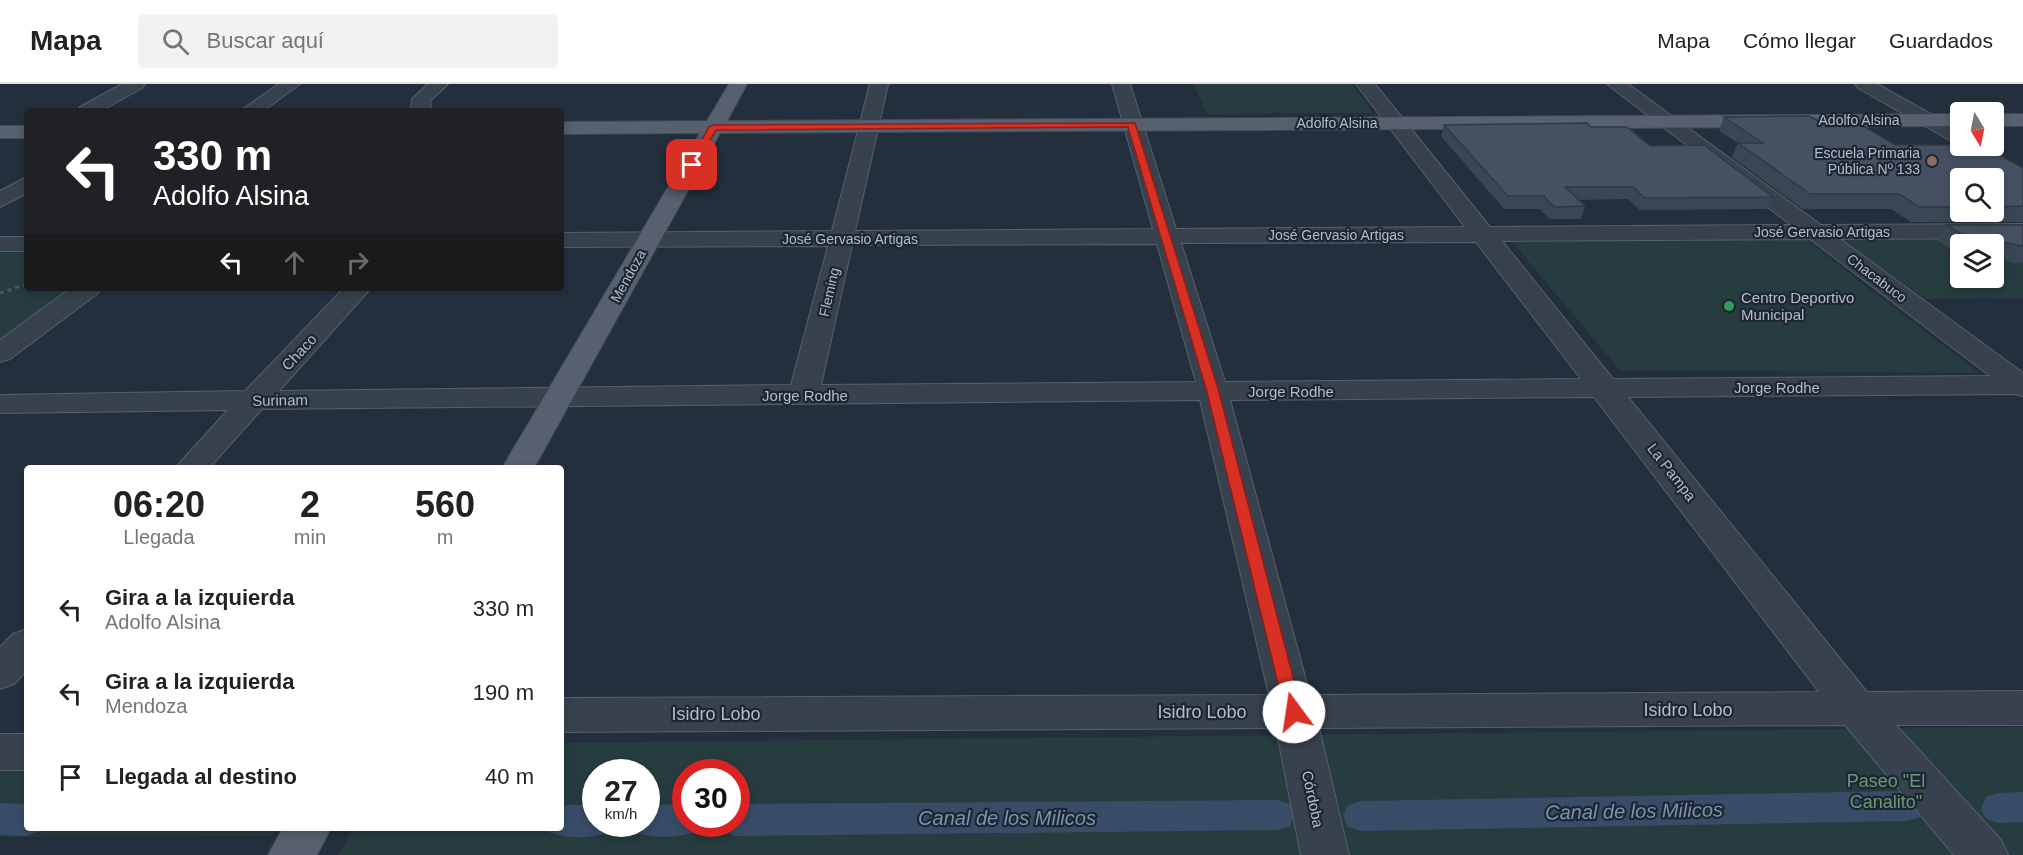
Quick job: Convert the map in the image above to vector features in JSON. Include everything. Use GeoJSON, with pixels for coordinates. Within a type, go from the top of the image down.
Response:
{"type":"FeatureCollection","features":[{"type":"Feature","properties":{"kind":"main road","name":"Mendoza"},"geometry":{"type":"LineString","coordinates":[[520,465],[738,84]]}},
{"type":"Feature","properties":{"kind":"main road","name":"Adolfo Alsina"},"geometry":{"type":"LineString","coordinates":[[564,128],[1950,120]]}},
{"type":"Feature","properties":{"kind":"main road"},"geometry":{"type":"LineString","coordinates":[[2004,120],[2023,120]]}},
{"type":"Feature","properties":{"kind":"main road"},"geometry":{"type":"LineString","coordinates":[[0,132],[24,132]]}},
{"type":"Feature","properties":{"kind":"main road"},"geometry":{"type":"LineString","coordinates":[[292,855],[306,831]]}},
{"type":"Feature","properties":{"kind":"street"},"geometry":{"type":"LineString","coordinates":[[92,108],[136,84]]}},
{"type":"Feature","properties":{"kind":"street"},"geometry":{"type":"LineString","coordinates":[[255,108],[291,84]]}},
{"type":"Feature","properties":{"kind":"street"},"geometry":{"type":"LineString","coordinates":[[421,108],[421,99],[439,84]]}},
{"type":"Feature","properties":{"kind":"street","name":"Fleming"},"geometry":{"type":"LineString","coordinates":[[804,395],[879,84]]}},
{"type":"Feature","properties":{"kind":"street","name":"Córdoba"},"geometry":{"type":"LineString","coordinates":[[1121,84],[1213,392],[1294,712],[1325,855]]}},
{"type":"Feature","properties":{"kind":"street","name":"La Pampa"},"geometry":{"type":"LineString","coordinates":[[1365,84],[1856,709],[1984,855]]}},
{"type":"Feature","properties":{"kind":"street","name":"Chacabuco"},"geometry":{"type":"LineString","coordinates":[[1616,84],[2022,386]]}},
{"type":"Feature","properties":{"kind":"street"},"geometry":{"type":"LineString","coordinates":[[1863,84],[1950,132]]}},
{"type":"Feature","properties":{"kind":"street"},"geometry":{"type":"LineString","coordinates":[[0,200],[24,186]]}},
{"type":"Feature","properties":{"kind":"street","name":"José Gervasio Artigas"},"geometry":{"type":"LineString","coordinates":[[564,240],[2023,231]]}},
{"type":"Feature","properties":{"kind":"street"},"geometry":{"type":"LineString","coordinates":[[0,244],[24,244]]}},
{"type":"Feature","properties":{"kind":"street"},"geometry":{"type":"LineString","coordinates":[[0,353],[84,291]]}},
{"type":"Feature","properties":{"kind":"street","name":"Chaco"},"geometry":{"type":"LineString","coordinates":[[194,465],[355,291]]}},
{"type":"Feature","properties":{"kind":"street","name":"Jorge Rodhe"},"geometry":{"type":"LineString","coordinates":[[560,396],[2022,386]]}},
{"type":"Feature","properties":{"kind":"street","name":"Surinam"},"geometry":{"type":"LineString","coordinates":[[0,404],[560,396]]}},
{"type":"Feature","properties":{"kind":"street"},"geometry":{"type":"LineString","coordinates":[[0,673],[24,647]]}},
{"type":"Feature","properties":{"kind":"street","name":"Isidro Lobo"},"geometry":{"type":"LineString","coordinates":[[564,715],[2023,708]]}},
{"type":"Feature","properties":{"kind":"street"},"geometry":{"type":"LineString","coordinates":[[0,752],[24,752]]}},
{"type":"Feature","properties":{"kind":"path"},"geometry":{"type":"LineString","coordinates":[[0,293],[24,285]]}},
{"type":"Feature","properties":{"kind":"green space"},"geometry":{"type":"Polygon","coordinates":[[[1193,84],[1352,84],[1373,113],[1207,114],[1193,84]]]}},
{"type":"Feature","properties":{"kind":"green space"},"geometry":{"type":"Polygon","coordinates":[[[1950,235],[1950,288],[2004,288],[2004,235],[2023,235],[2023,298],[1926,299],[1837,236],[1950,235]]]}},
{"type":"Feature","properties":{"kind":"green space","name":"Centro Deportivo Municipal"},"geometry":{"type":"Polygon","coordinates":[[[1801,236],[1979,373],[1620,370],[1512,242],[1801,236]]]}},
{"type":"Feature","properties":{"kind":"green space"},"geometry":{"type":"Polygon","coordinates":[[[0,244],[24,244],[24,291],[84,291],[0,353],[0,244]]]}},
{"type":"Feature","properties":{"kind":"green space","name":"Paseo \"El Canalito\""},"geometry":{"type":"Polygon","coordinates":[[[2023,727],[2023,855],[339,855],[351,831],[564,831],[564,743],[2023,727]]]}},
{"type":"Feature","properties":{"kind":"green space"},"geometry":{"type":"Polygon","coordinates":[[[0,766],[24,766],[24,831],[275,831],[272,836],[0,837],[0,766]]]}},
{"type":"Feature","properties":{"kind":"building"},"geometry":{"type":"Polygon","coordinates":[[[1809,116],[1824,124],[1860,124],[1895,145],[1950,145],[1950,156],[2001,156],[2023,168],[2023,206],[2004,207],[2004,168],[1950,168],[1950,207],[1919,207],[1899,194],[1810,194],[1738,143],[1763,143],[1724,117],[1809,116]]]}},
{"type":"Feature","properties":{"kind":"building"},"geometry":{"type":"Polygon","coordinates":[[[1587,123],[1591,127],[1627,127],[1650,146],[1704,145],[1773,197],[1645,198],[1633,187],[1565,187],[1585,206],[1554,207],[1544,196],[1508,196],[1444,125],[1587,123]]]}},
{"type":"Feature","properties":{"kind":"building"},"geometry":{"type":"Polygon","coordinates":[[[1947,225],[2023,225],[2023,246],[2004,242],[2004,234],[1961,234],[1947,225]]]}},
{"type":"Feature","properties":{"kind":"waterway","name":"Canal de los Milicos"},"geometry":{"type":"LineString","coordinates":[[1361,816],[1907,806]]}},
{"type":"Feature","properties":{"kind":"waterway","name":"Canal de los Milicos"},"geometry":{"type":"LineString","coordinates":[[1999,808],[2023,807]]}},
{"type":"Feature","properties":{"kind":"waterway","name":"Canal de los Milicos"},"geometry":{"type":"LineString","coordinates":[[750,820],[1277,815]]}},
{"type":"Feature","properties":{"kind":"waterway","name":"Canal de los Milicos"},"geometry":{"type":"LineString","coordinates":[[0,819],[24,820]]}},
{"type":"Feature","properties":{"kind":"waterway","name":"Canal de los Milicos"},"geometry":{"type":"LineString","coordinates":[[660,821],[672,820]]}},
{"type":"Feature","properties":{"kind":"waterway","name":"Canal de los Milicos"},"geometry":{"type":"LineString","coordinates":[[564,821],[582,821]]}},
{"type":"Feature","properties":{"kind":"place","name":"Escuela Primaria Pública Nº 133"},"geometry":{"type":"Point","coordinates":[1932,161]}},
{"type":"Feature","properties":{"kind":"place","name":"Centro Deportivo Municipal"},"geometry":{"type":"Point","coordinates":[1729,306]}},
{"type":"Feature","properties":{"kind":"route"},"geometry":{"type":"LineString","coordinates":[[692,165],[713,127],[1132,125],[1213,392],[1294,712]]}}]}
